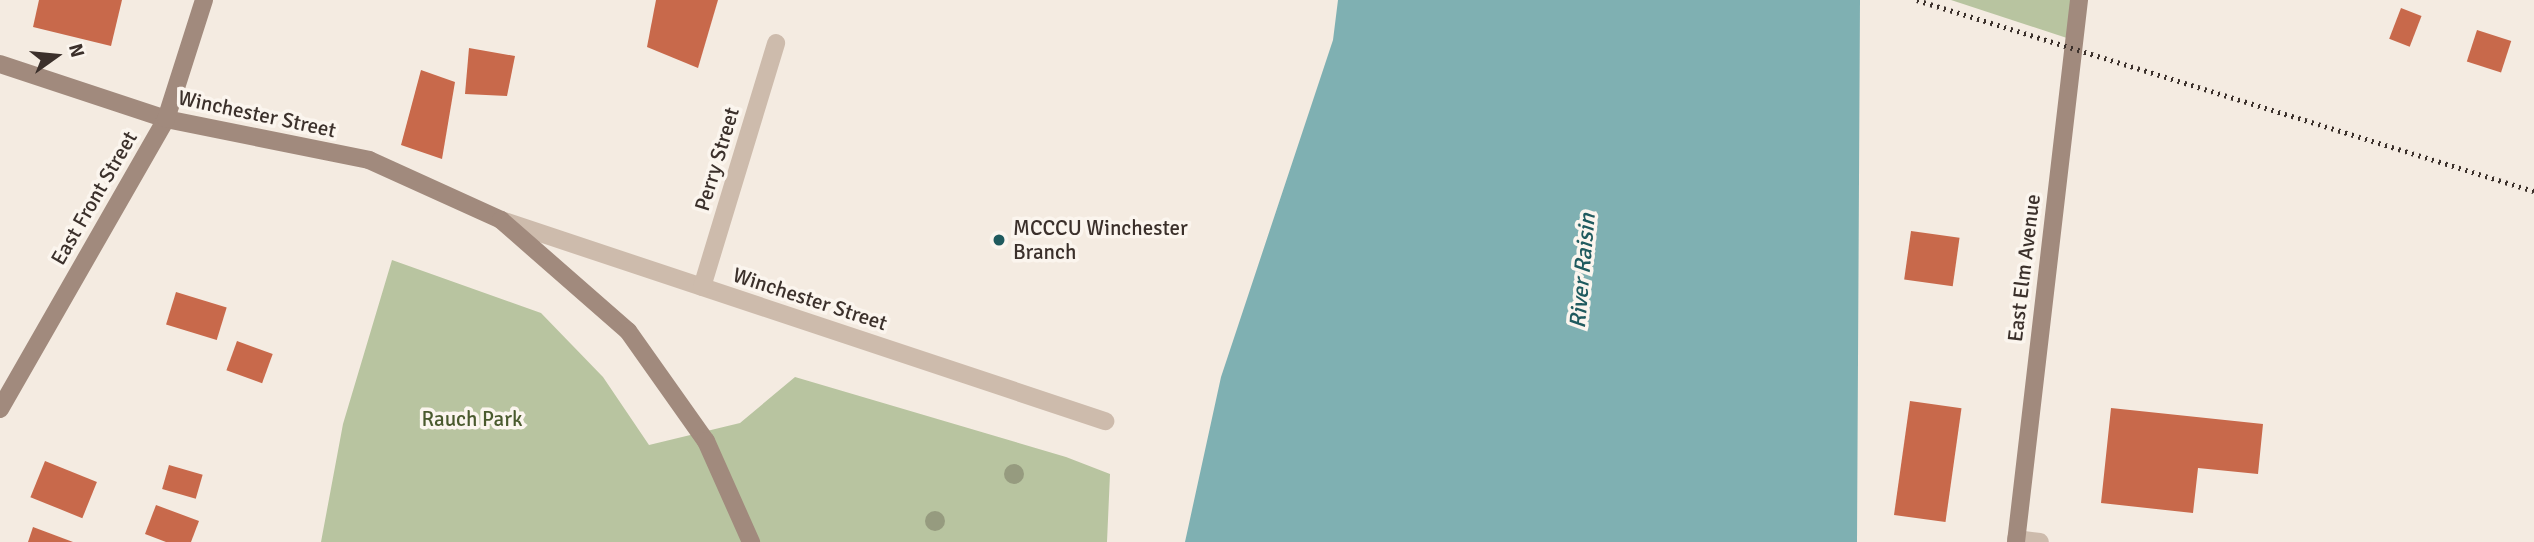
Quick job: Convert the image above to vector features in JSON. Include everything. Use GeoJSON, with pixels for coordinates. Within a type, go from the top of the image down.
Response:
{"type":"FeatureCollection","features":[{"type":"Feature","properties":{"kind":"street","name":"East Front Street"},"geometry":{"type":"LineString","coordinates":[[0,409],[166,118],[204,0]]}},
{"type":"Feature","properties":{"kind":"street","name":"East Elm Avenue"},"geometry":{"type":"LineString","coordinates":[[2016,540],[2079,0]]}},
{"type":"Feature","properties":{"kind":"street","name":"Perry Street"},"geometry":{"type":"LineString","coordinates":[[702,287],[776,43]]}},
{"type":"Feature","properties":{"kind":"street","name":"Winchester Street"},"geometry":{"type":"LineString","coordinates":[[0,64],[166,118],[369,160],[500,220],[1105,421]]}},
{"type":"Feature","properties":{"kind":"street","name":"Winchester Street"},"geometry":{"type":"LineString","coordinates":[[500,220],[628,331],[706,441],[751,542]]}},
{"type":"Feature","properties":{"kind":"street"},"geometry":{"type":"LineString","coordinates":[[2016,540],[2040,542]]}},
{"type":"Feature","properties":{"kind":"green space"},"geometry":{"type":"Polygon","coordinates":[[[1951,0],[2078,0],[2073,40],[1951,0]]]}},
{"type":"Feature","properties":{"kind":"green space","name":"Rauch Park"},"geometry":{"type":"Polygon","coordinates":[[[392,260],[541,313],[603,377],[649,445],[740,423],[795,377],[1066,457],[1110,474],[1107,542],[321,542],[343,424],[392,260]]]}},
{"type":"Feature","properties":{"kind":"water","name":"River Raisin"},"geometry":{"type":"Polygon","coordinates":[[[1338,0],[1860,0],[1857,542],[1185,542],[1221,377],[1333,40],[1338,0]]]}},
{"type":"Feature","properties":{"kind":"building"},"geometry":{"type":"Polygon","coordinates":[[[39,0],[122,0],[111,46],[33,27],[39,0]]]}},
{"type":"Feature","properties":{"kind":"building"},"geometry":{"type":"Polygon","coordinates":[[[656,0],[718,0],[698,68],[647,47],[656,0]]]}},
{"type":"Feature","properties":{"kind":"building"},"geometry":{"type":"Polygon","coordinates":[[[2401,8],[2422,16],[2410,47],[2389,39],[2401,8]]]}},
{"type":"Feature","properties":{"kind":"building"},"geometry":{"type":"Polygon","coordinates":[[[2477,30],[2511,41],[2501,73],[2467,61],[2477,30]]]}},
{"type":"Feature","properties":{"kind":"building"},"geometry":{"type":"Polygon","coordinates":[[[469,48],[515,56],[507,96],[465,94],[469,48]]]}},
{"type":"Feature","properties":{"kind":"building"},"geometry":{"type":"Polygon","coordinates":[[[421,70],[455,82],[442,159],[401,145],[421,70]]]}},
{"type":"Feature","properties":{"kind":"building"},"geometry":{"type":"Polygon","coordinates":[[[1911,231],[1960,238],[1953,286],[1904,280],[1911,231]]]}},
{"type":"Feature","properties":{"kind":"building"},"geometry":{"type":"Polygon","coordinates":[[[176,292],[227,307],[217,340],[166,325],[176,292]]]}},
{"type":"Feature","properties":{"kind":"building"},"geometry":{"type":"Polygon","coordinates":[[[237,341],[273,354],[262,383],[226,370],[237,341]]]}},
{"type":"Feature","properties":{"kind":"building"},"geometry":{"type":"Polygon","coordinates":[[[1910,401],[1961,408],[1945,522],[1894,515],[1910,401]]]}},
{"type":"Feature","properties":{"kind":"building"},"geometry":{"type":"Polygon","coordinates":[[[2111,408],[2263,424],[2258,474],[2198,468],[2193,513],[2101,503],[2111,408]]]}},
{"type":"Feature","properties":{"kind":"building"},"geometry":{"type":"Polygon","coordinates":[[[45,461],[97,482],[82,518],[30,497],[45,461]]]}},
{"type":"Feature","properties":{"kind":"building"},"geometry":{"type":"Polygon","coordinates":[[[169,465],[203,475],[196,499],[162,489],[169,465]]]}},
{"type":"Feature","properties":{"kind":"building"},"geometry":{"type":"Polygon","coordinates":[[[156,505],[199,521],[191,542],[166,542],[145,534],[156,505]]]}},
{"type":"Feature","properties":{"kind":"building"},"geometry":{"type":"Polygon","coordinates":[[[33,527],[73,542],[28,542],[33,527]]]}},
{"type":"Feature","properties":{"kind":"railway"},"geometry":{"type":"LineString","coordinates":[[1917,0],[2534,191]]}},
{"type":"Feature","properties":{"kind":"place","name":"MCCCU Winchester Branch"},"geometry":{"type":"Point","coordinates":[999,240]}}]}
